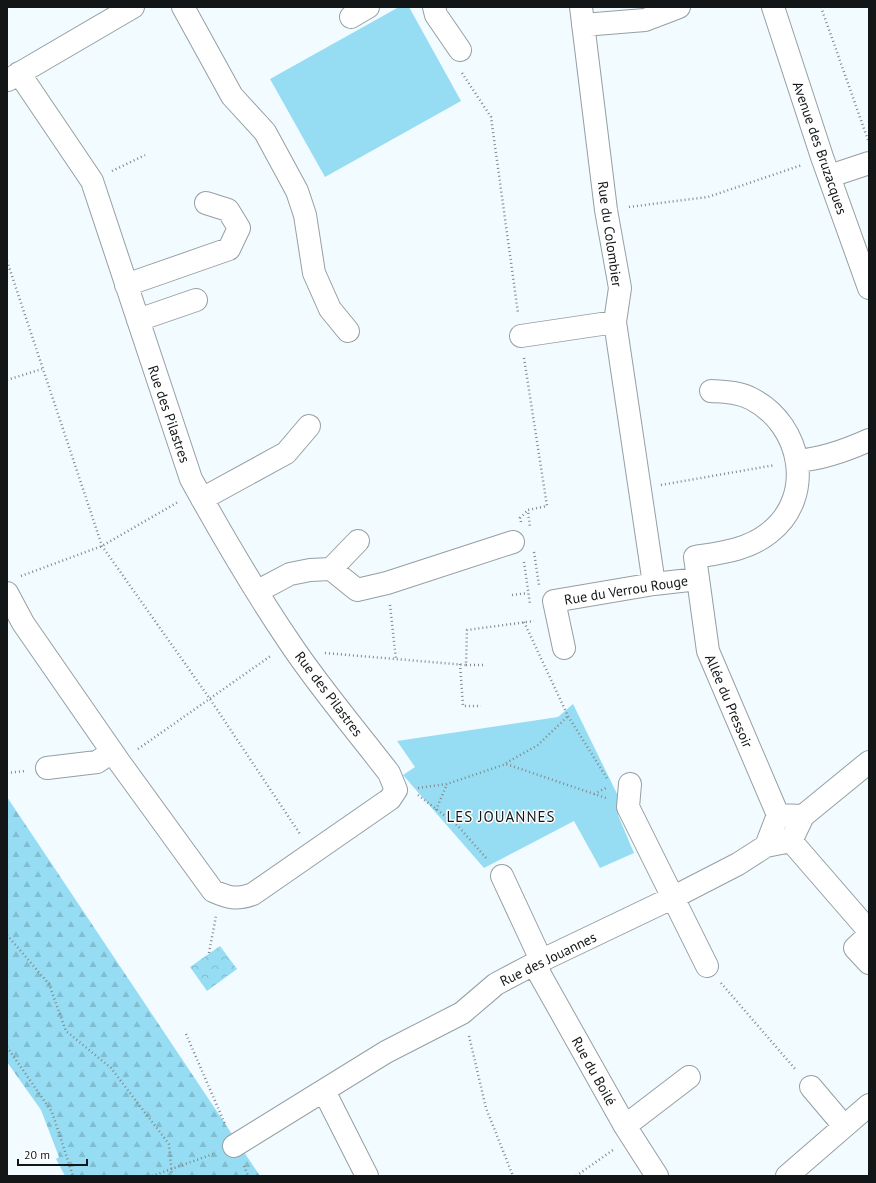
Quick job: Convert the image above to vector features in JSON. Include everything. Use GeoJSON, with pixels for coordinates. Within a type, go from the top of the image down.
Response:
{"type":"FeatureCollection","features":[{"type":"Feature","properties":{"kind":"street"},"geometry":{"type":"LineString","coordinates":[[13,77],[133,7]]}},
{"type":"Feature","properties":{"kind":"street"},"geometry":{"type":"LineString","coordinates":[[183,7],[232,96],[265,132],[297,191],[305,215],[314,273],[330,309],[348,331]]}},
{"type":"Feature","properties":{"kind":"street"},"geometry":{"type":"LineString","coordinates":[[434,7],[436,15],[460,50]]}},
{"type":"Feature","properties":{"kind":"street","name":"Rue du Colombier"},"geometry":{"type":"LineString","coordinates":[[654,584],[615,322],[620,288],[606,210],[582,16],[645,20],[679,7]]}},
{"type":"Feature","properties":{"kind":"street","name":"Avenue des Bruzacques"},"geometry":{"type":"LineString","coordinates":[[773,7],[826,167],[869,288]]}},
{"type":"Feature","properties":{"kind":"street","name":"Rue des Pilastres"},"geometry":{"type":"LineString","coordinates":[[13,77],[92,180],[191,479],[225,541],[290,642],[389,773],[403,789]]}},
{"type":"Feature","properties":{"kind":"street"},"geometry":{"type":"LineString","coordinates":[[826,167],[869,163]]}},
{"type":"Feature","properties":{"kind":"street"},"geometry":{"type":"LineString","coordinates":[[126,285],[229,248],[239,228],[228,210],[206,203]]}},
{"type":"Feature","properties":{"kind":"street"},"geometry":{"type":"LineString","coordinates":[[138,320],[196,300]]}},
{"type":"Feature","properties":{"kind":"street"},"geometry":{"type":"LineString","coordinates":[[521,336],[615,322]]}},
{"type":"Feature","properties":{"kind":"street","name":"Rue du Verrou Rouge"},"geometry":{"type":"LineString","coordinates":[[695,557],[733,551],[769,534],[784,519],[794,500],[798,482],[797,461],[793,444],[786,430],[766,409],[753,399],[737,392],[711,391]]}},
{"type":"Feature","properties":{"kind":"street"},"geometry":{"type":"LineString","coordinates":[[200,495],[286,453],[309,426]]}},
{"type":"Feature","properties":{"kind":"street"},"geometry":{"type":"LineString","coordinates":[[797,461],[816,458],[854,447],[869,440]]}},
{"type":"Feature","properties":{"kind":"street"},"geometry":{"type":"LineString","coordinates":[[331,569],[358,541]]}},
{"type":"Feature","properties":{"kind":"street"},"geometry":{"type":"LineString","coordinates":[[258,591],[290,574],[310,570],[331,569],[357,590],[387,583],[513,542]]}},
{"type":"Feature","properties":{"kind":"street","name":"Allée du Pressoir"},"geometry":{"type":"LineString","coordinates":[[695,557],[708,651],[778,815]]}},
{"type":"Feature","properties":{"kind":"street","name":"Rue du Verrou Rouge"},"geometry":{"type":"LineString","coordinates":[[564,648],[554,601],[654,584],[698,579]]}},
{"type":"Feature","properties":{"kind":"street"},"geometry":{"type":"LineString","coordinates":[[10,586],[23,623],[116,758],[213,891],[227,897],[241,898],[253,894],[403,789]]}},
{"type":"Feature","properties":{"kind":"street"},"geometry":{"type":"LineString","coordinates":[[47,768],[97,762],[116,758]]}},
{"type":"Feature","properties":{"kind":"street"},"geometry":{"type":"LineString","coordinates":[[869,762],[803,816],[797,847],[869,931]]}},
{"type":"Feature","properties":{"kind":"street"},"geometry":{"type":"LineString","coordinates":[[630,784],[628,807],[707,966]]}},
{"type":"Feature","properties":{"kind":"street"},"geometry":{"type":"LineString","coordinates":[[766,846],[778,815],[803,816]]}},
{"type":"Feature","properties":{"kind":"street","name":"Rue des Jouannes"},"geometry":{"type":"LineString","coordinates":[[234,1146],[324,1092],[386,1052],[462,1013],[496,984],[672,898],[738,864],[766,846],[797,847]]}},
{"type":"Feature","properties":{"kind":"street","name":"Rue du Boilé"},"geometry":{"type":"LineString","coordinates":[[502,876],[538,963],[628,1132],[657,1176]]}},
{"type":"Feature","properties":{"kind":"street"},"geometry":{"type":"LineString","coordinates":[[869,935],[855,948],[869,963]]}},
{"type":"Feature","properties":{"kind":"street"},"geometry":{"type":"LineString","coordinates":[[628,1132],[689,1078]]}},
{"type":"Feature","properties":{"kind":"street"},"geometry":{"type":"LineString","coordinates":[[811,1087],[844,1126]]}},
{"type":"Feature","properties":{"kind":"street"},"geometry":{"type":"LineString","coordinates":[[324,1092],[367,1176]]}},
{"type":"Feature","properties":{"kind":"street"},"geometry":{"type":"LineString","coordinates":[[787,1176],[869,1105]]}},
{"type":"Feature","properties":{"kind":"path"},"geometry":{"type":"LineString","coordinates":[[821,7],[869,144]]}},
{"type":"Feature","properties":{"kind":"path"},"geometry":{"type":"LineString","coordinates":[[92,180],[145,154]]}},
{"type":"Feature","properties":{"kind":"path"},"geometry":{"type":"LineString","coordinates":[[606,210],[708,197],[826,167]]}},
{"type":"Feature","properties":{"kind":"path"},"geometry":{"type":"LineString","coordinates":[[7,261],[102,546],[210,699],[313,852]]}},
{"type":"Feature","properties":{"kind":"path"},"geometry":{"type":"LineString","coordinates":[[7,380],[42,369]]}},
{"type":"Feature","properties":{"kind":"path"},"geometry":{"type":"LineString","coordinates":[[639,489],[797,461]]}},
{"type":"Feature","properties":{"kind":"path"},"geometry":{"type":"LineString","coordinates":[[10,586],[102,546],[200,495]]}},
{"type":"Feature","properties":{"kind":"path"},"geometry":{"type":"LineString","coordinates":[[512,595],[528,593]]}},
{"type":"Feature","properties":{"kind":"path"},"geometry":{"type":"LineString","coordinates":[[466,665],[467,630],[557,617]]}},
{"type":"Feature","properties":{"kind":"path"},"geometry":{"type":"LineString","coordinates":[[391,618],[396,660]]}},
{"type":"Feature","properties":{"kind":"path"},"geometry":{"type":"LineString","coordinates":[[506,764],[594,794],[611,786],[568,716],[524,622]]}},
{"type":"Feature","properties":{"kind":"path"},"geometry":{"type":"LineString","coordinates":[[116,758],[210,699],[290,642]]}},
{"type":"Feature","properties":{"kind":"path"},"geometry":{"type":"LineString","coordinates":[[303,660],[316,653],[466,665],[486,665]]}},
{"type":"Feature","properties":{"kind":"path"},"geometry":{"type":"LineString","coordinates":[[460,664],[463,706],[481,706]]}},
{"type":"Feature","properties":{"kind":"path"},"geometry":{"type":"LineString","coordinates":[[403,789],[447,784],[506,764],[538,745],[568,716]]}},
{"type":"Feature","properties":{"kind":"path"},"geometry":{"type":"LineString","coordinates":[[436,810],[447,784]]}},
{"type":"Feature","properties":{"kind":"path"},"geometry":{"type":"LineString","coordinates":[[403,789],[458,826],[502,876]]}},
{"type":"Feature","properties":{"kind":"path"},"geometry":{"type":"LineString","coordinates":[[209,953],[218,908]]}},
{"type":"Feature","properties":{"kind":"path"},"geometry":{"type":"LineString","coordinates":[[7,935],[49,984],[66,1031],[111,1068],[169,1144],[172,1176]]}},
{"type":"Feature","properties":{"kind":"path"},"geometry":{"type":"LineString","coordinates":[[707,966],[811,1087]]}},
{"type":"Feature","properties":{"kind":"path"},"geometry":{"type":"LineString","coordinates":[[467,1031],[486,1108],[513,1176]]}},
{"type":"Feature","properties":{"kind":"path"},"geometry":{"type":"LineString","coordinates":[[186,1034],[248,1176]]}},
{"type":"Feature","properties":{"kind":"path"},"geometry":{"type":"LineString","coordinates":[[7,1047],[52,1112],[73,1176]]}},
{"type":"Feature","properties":{"kind":"path"},"geometry":{"type":"LineString","coordinates":[[576,1176],[628,1132]]}},
{"type":"Feature","properties":{"kind":"path"},"geometry":{"type":"LineString","coordinates":[[152,1176],[234,1146]]}},
{"type":"Feature","properties":{"kind":"green space"},"geometry":{"type":"Polygon","coordinates":[[[399,7],[409,7],[461,101],[325,177],[270,79],[399,7]]]}},
{"type":"Feature","properties":{"kind":"green space"},"geometry":{"type":"Polygon","coordinates":[[[573,704],[625,810],[618,815],[634,853],[600,868],[574,821],[484,868],[403,775],[415,767],[397,741],[558,717],[573,704]]]}},
{"type":"Feature","properties":{"kind":"green space"},"geometry":{"type":"Polygon","coordinates":[[[7,797],[260,1176],[65,1176],[56,1159],[59,1157],[41,1110],[7,1062],[7,797]]]}},
{"type":"Feature","properties":{"kind":"green space"},"geometry":{"type":"Polygon","coordinates":[[[220,946],[237,969],[207,991],[190,967],[220,946]]]}},
{"type":"Feature","properties":{"kind":"district","name":"LES JOUANNES"},"geometry":{"type":"Point","coordinates":[501,816]}}]}
